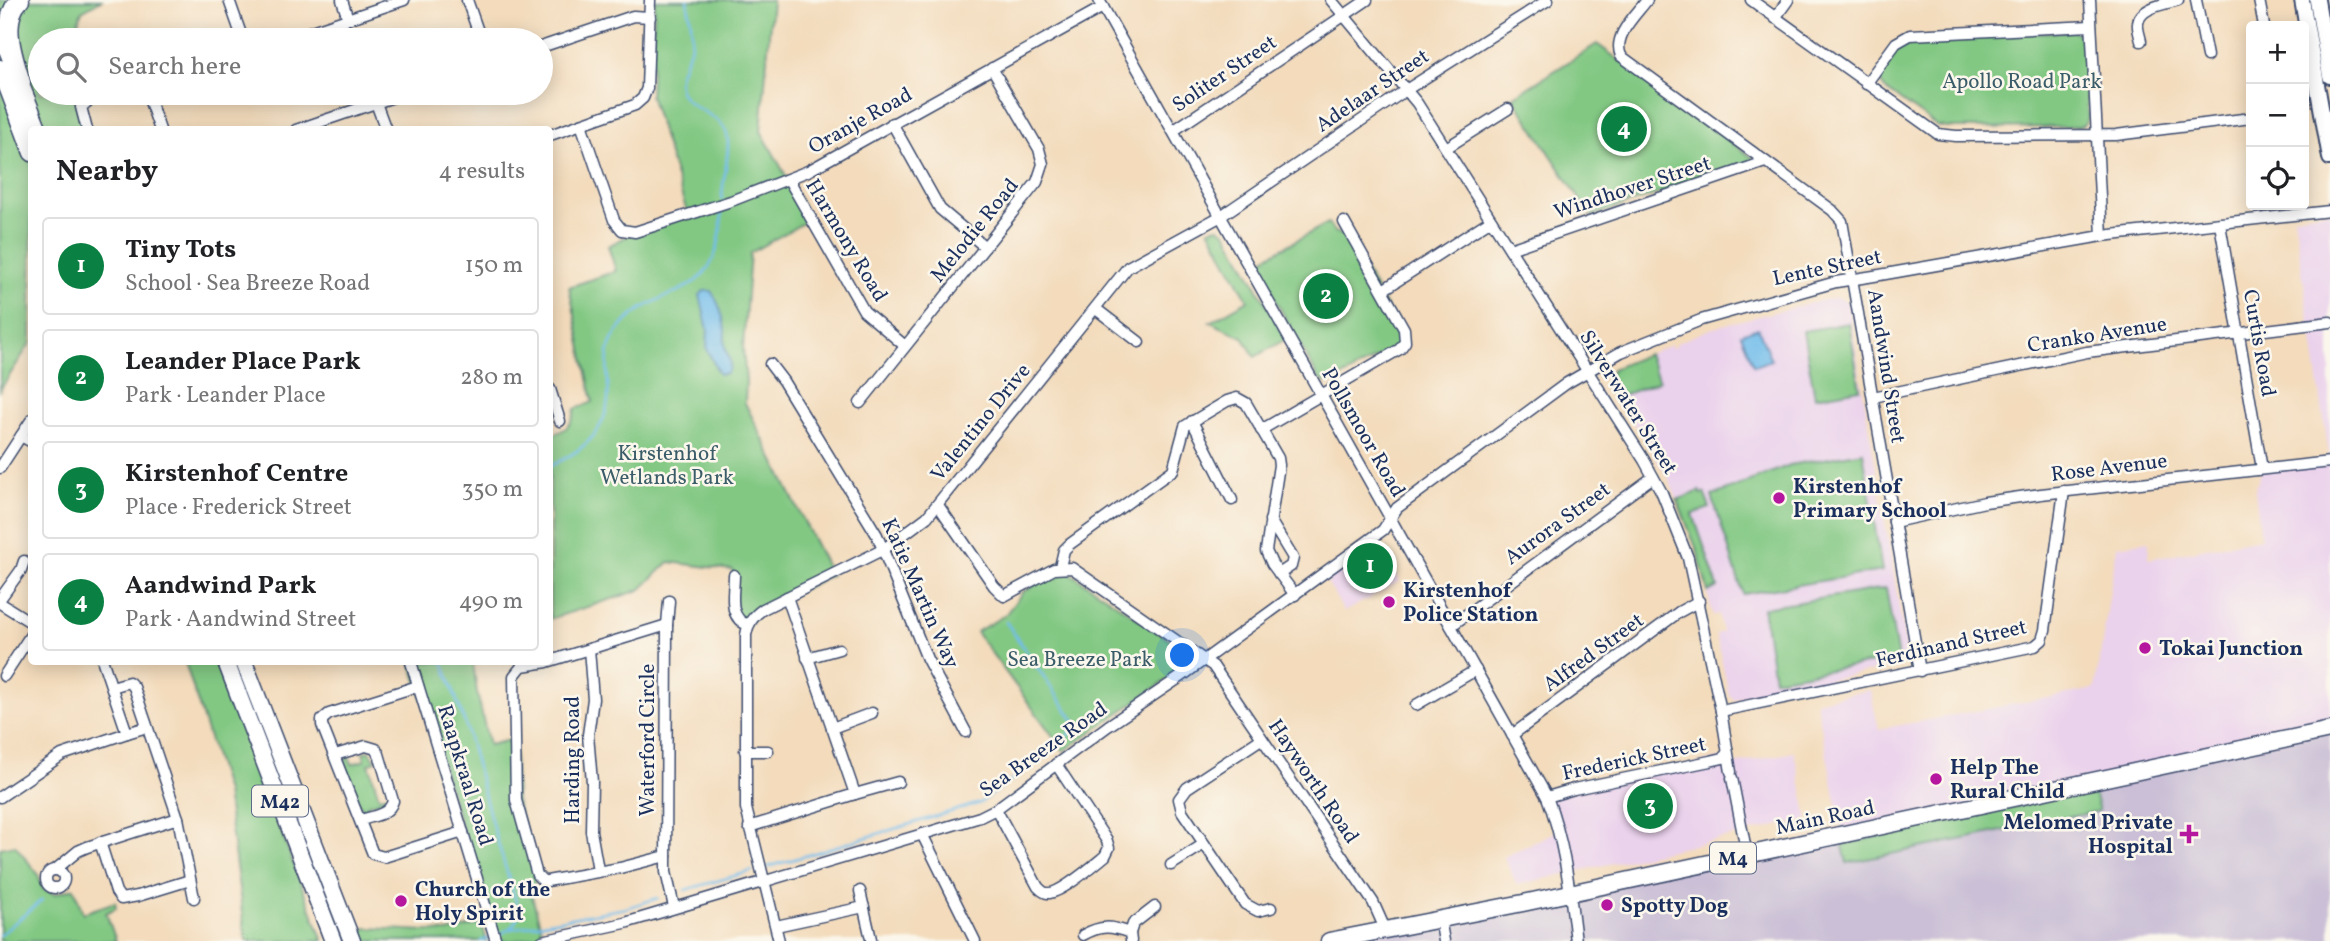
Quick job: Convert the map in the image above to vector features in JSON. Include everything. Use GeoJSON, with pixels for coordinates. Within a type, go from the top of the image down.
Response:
{"type":"FeatureCollection","features":[{"type":"Feature","properties":{"kind":"highway"},"geometry":{"type":"LineString","coordinates":[[0,4],[8,0]]}},
{"type":"Feature","properties":{"kind":"highway"},"geometry":{"type":"LineString","coordinates":[[20,0],[10,9],[7,27],[21,82]]}},
{"type":"Feature","properties":{"kind":"main road"},"geometry":{"type":"LineString","coordinates":[[2302,0],[2330,158]]}},
{"type":"Feature","properties":{"kind":"main road"},"geometry":{"type":"LineString","coordinates":[[2317,0],[2330,76]]}},
{"type":"Feature","properties":{"kind":"main road"},"geometry":{"type":"LineString","coordinates":[[0,32],[28,100]]}},
{"type":"Feature","properties":{"kind":"main road"},"geometry":{"type":"LineString","coordinates":[[0,68],[28,142]]}},
{"type":"Feature","properties":{"kind":"main road"},"geometry":{"type":"LineString","coordinates":[[30,105],[38,126]]}},
{"type":"Feature","properties":{"kind":"main road","name":"M42"},"geometry":{"type":"LineString","coordinates":[[227,665],[333,941]]}},
{"type":"Feature","properties":{"kind":"main road","name":"M42"},"geometry":{"type":"LineString","coordinates":[[245,665],[352,941]]}},
{"type":"Feature","properties":{"kind":"main road"},"geometry":{"type":"LineString","coordinates":[[2179,762],[2198,750],[2330,722]]}},
{"type":"Feature","properties":{"kind":"main road","name":"Main Road"},"geometry":{"type":"LineString","coordinates":[[1329,941],[2330,730]]}},
{"type":"Feature","properties":{"kind":"street"},"geometry":{"type":"LineString","coordinates":[[229,0],[239,28]]}},
{"type":"Feature","properties":{"kind":"street"},"geometry":{"type":"LineString","coordinates":[[342,0],[348,19]]}},
{"type":"Feature","properties":{"kind":"street"},"geometry":{"type":"LineString","coordinates":[[321,28],[404,0]]}},
{"type":"Feature","properties":{"kind":"street"},"geometry":{"type":"LineString","coordinates":[[467,0],[477,28]]}},
{"type":"Feature","properties":{"kind":"street"},"geometry":{"type":"LineString","coordinates":[[553,134],[635,106],[643,98],[647,88],[650,0]]}},
{"type":"Feature","properties":{"kind":"street","name":"Silverwater Street"},"geometry":{"type":"LineString","coordinates":[[1331,0],[1406,90],[1446,148],[1653,477],[1680,535],[1699,601],[1747,855]]}},
{"type":"Feature","properties":{"kind":"street","name":"Soliter Street"},"geometry":{"type":"LineString","coordinates":[[1173,131],[1367,0]]}},
{"type":"Feature","properties":{"kind":"street","name":"Adelaar Street"},"geometry":{"type":"LineString","coordinates":[[1221,216],[1406,90],[1548,0]]}},
{"type":"Feature","properties":{"kind":"street","name":"Aandwind Street"},"geometry":{"type":"LineString","coordinates":[[1647,0],[1620,37],[1619,51],[1627,61],[1838,215],[1845,228],[1920,671]]}},
{"type":"Feature","properties":{"kind":"street"},"geometry":{"type":"LineString","coordinates":[[1751,0],[1938,134],[2097,135],[2246,119]]}},
{"type":"Feature","properties":{"kind":"street"},"geometry":{"type":"LineString","coordinates":[[1775,18],[1788,0]]}},
{"type":"Feature","properties":{"kind":"street"},"geometry":{"type":"LineString","coordinates":[[2090,0],[2102,236]]}},
{"type":"Feature","properties":{"kind":"street"},"geometry":{"type":"LineString","coordinates":[[2141,41],[2137,23],[2141,14],[2148,9],[2178,0]]}},
{"type":"Feature","properties":{"kind":"street"},"geometry":{"type":"LineString","coordinates":[[2196,0],[2207,56]]}},
{"type":"Feature","properties":{"kind":"street"},"geometry":{"type":"LineString","coordinates":[[2259,0],[2263,21]]}},
{"type":"Feature","properties":{"kind":"street","name":"Oranje Road"},"geometry":{"type":"LineString","coordinates":[[581,124],[614,220],[622,230],[635,232],[789,180],[992,68],[1101,3]]}},
{"type":"Feature","properties":{"kind":"street","name":"Pollsmoor Road"},"geometry":{"type":"LineString","coordinates":[[1101,3],[1547,797],[1559,830],[1576,941]]}},
{"type":"Feature","properties":{"kind":"street"},"geometry":{"type":"LineString","coordinates":[[553,43],[633,16],[650,17]]}},
{"type":"Feature","properties":{"kind":"street"},"geometry":{"type":"LineString","coordinates":[[1866,84],[1896,43],[1910,35],[2091,26]]}},
{"type":"Feature","properties":{"kind":"street","name":"Melodie Road"},"geometry":{"type":"LineString","coordinates":[[860,403],[1037,182],[1043,164],[1039,149],[992,68]]}},
{"type":"Feature","properties":{"kind":"street"},"geometry":{"type":"LineString","coordinates":[[84,105],[81,107],[86,126]]}},
{"type":"Feature","properties":{"kind":"street"},"geometry":{"type":"LineString","coordinates":[[151,105],[159,126]]}},
{"type":"Feature","properties":{"kind":"street"},"geometry":{"type":"LineString","coordinates":[[308,126],[370,105]]}},
{"type":"Feature","properties":{"kind":"street"},"geometry":{"type":"LineString","coordinates":[[377,105],[385,126]]}},
{"type":"Feature","properties":{"kind":"street"},"geometry":{"type":"LineString","coordinates":[[1446,148],[1508,109]]}},
{"type":"Feature","properties":{"kind":"street"},"geometry":{"type":"LineString","coordinates":[[892,124],[940,209],[985,247]]}},
{"type":"Feature","properties":{"kind":"street","name":"Windhover Street"},"geometry":{"type":"LineString","coordinates":[[1510,249],[1765,162]]}},
{"type":"Feature","properties":{"kind":"street","name":"Harmony Road"},"geometry":{"type":"LineString","coordinates":[[789,180],[864,311],[905,346]]}},
{"type":"Feature","properties":{"kind":"street","name":"Lente Street"},"geometry":{"type":"LineString","coordinates":[[1390,517],[1397,508],[1587,370],[1621,352],[1701,320],[1853,279],[2102,236],[2330,211]]}},
{"type":"Feature","properties":{"kind":"street","name":"Valentino Drive"},"geometry":{"type":"LineString","coordinates":[[748,625],[763,609],[884,549],[927,517],[1129,267],[1221,216]]}},
{"type":"Feature","properties":{"kind":"street"},"geometry":{"type":"LineString","coordinates":[[1383,290],[1491,220]]}},
{"type":"Feature","properties":{"kind":"street"},"geometry":{"type":"LineString","coordinates":[[1261,430],[1399,349],[1405,342],[1404,329],[1343,222]]}},
{"type":"Feature","properties":{"kind":"street","name":"Curtis Road"},"geometry":{"type":"LineString","coordinates":[[2220,224],[2262,469]]}},
{"type":"Feature","properties":{"kind":"street"},"geometry":{"type":"LineString","coordinates":[[1096,309],[1139,342]]}},
{"type":"Feature","properties":{"kind":"street","name":"Cranko Avenue"},"geometry":{"type":"LineString","coordinates":[[1873,397],[2087,352],[2330,322]]}},
{"type":"Feature","properties":{"kind":"street","name":"Katie Martin Way"},"geometry":{"type":"LineString","coordinates":[[770,364],[783,381],[884,549],[928,659],[966,732]]}},
{"type":"Feature","properties":{"kind":"street"},"geometry":{"type":"LineString","coordinates":[[938,505],[994,586],[1004,596],[1060,567],[1064,551],[1070,544],[1172,470],[1182,430],[1192,421],[1237,398],[1246,403],[1279,461],[1266,551],[1294,595]]}},
{"type":"Feature","properties":{"kind":"street"},"geometry":{"type":"LineString","coordinates":[[553,399],[560,421]]}},
{"type":"Feature","properties":{"kind":"street"},"geometry":{"type":"LineString","coordinates":[[1192,421],[1232,500]]}},
{"type":"Feature","properties":{"kind":"street"},"geometry":{"type":"LineString","coordinates":[[0,468],[28,425]]}},
{"type":"Feature","properties":{"kind":"street"},"geometry":{"type":"LineString","coordinates":[[21,436],[28,440]]}},
{"type":"Feature","properties":{"kind":"street","name":"Rose Avenue"},"geometry":{"type":"LineString","coordinates":[[1894,522],[1985,502],[2330,462]]}},
{"type":"Feature","properties":{"kind":"street","name":"Aurora Street"},"geometry":{"type":"LineString","coordinates":[[1451,626],[1653,477]]}},
{"type":"Feature","properties":{"kind":"street","name":"Ferdinand Street"},"geometry":{"type":"LineString","coordinates":[[1721,711],[2029,649],[2039,643],[2045,631],[2064,492]]}},
{"type":"Feature","properties":{"kind":"street","name":"Sea Breeze Road"},"geometry":{"type":"LineString","coordinates":[[542,941],[625,923],[980,817],[996,809],[1383,530],[1390,517]]}},
{"type":"Feature","properties":{"kind":"street"},"geometry":{"type":"LineString","coordinates":[[1270,520],[1293,558],[1291,565],[1279,574]]}},
{"type":"Feature","properties":{"kind":"street"},"geometry":{"type":"LineString","coordinates":[[24,561],[0,601],[28,620]]}},
{"type":"Feature","properties":{"kind":"street","name":"Hayworth Road"},"geometry":{"type":"LineString","coordinates":[[1060,567],[1072,568],[1213,666],[1373,902],[1385,929]]}},
{"type":"Feature","properties":{"kind":"street"},"geometry":{"type":"LineString","coordinates":[[734,575],[734,613],[737,619],[748,625],[744,751],[746,808],[779,941]]}},
{"type":"Feature","properties":{"kind":"street"},"geometry":{"type":"LineString","coordinates":[[787,597],[855,794]]}},
{"type":"Feature","properties":{"kind":"street","name":"Waterford Circle"},"geometry":{"type":"LineString","coordinates":[[670,601],[667,625],[666,872],[674,907]]}},
{"type":"Feature","properties":{"kind":"street","name":"Alfred Street"},"geometry":{"type":"LineString","coordinates":[[1512,735],[1679,612],[1699,601]]}},
{"type":"Feature","properties":{"kind":"street","name":"Waterford Circle"},"geometry":{"type":"LineString","coordinates":[[553,660],[667,625]]}},
{"type":"Feature","properties":{"kind":"street"},"geometry":{"type":"LineString","coordinates":[[4,676],[28,638]]}},
{"type":"Feature","properties":{"kind":"street","name":"Harding Road"},"geometry":{"type":"LineString","coordinates":[[589,649],[593,699],[588,735],[592,782],[591,831],[598,870]]}},
{"type":"Feature","properties":{"kind":"street"},"geometry":{"type":"LineString","coordinates":[[807,658],[839,649]]}},
{"type":"Feature","properties":{"kind":"street"},"geometry":{"type":"LineString","coordinates":[[104,665],[127,733]]}},
{"type":"Feature","properties":{"kind":"street","name":"Raapkraal Road"},"geometry":{"type":"LineString","coordinates":[[412,665],[496,941]]}},
{"type":"Feature","properties":{"kind":"street","name":"Waterford Circle"},"geometry":{"type":"LineString","coordinates":[[527,665],[522,666],[513,676],[517,808],[537,875],[547,880],[620,868],[666,856]]}},
{"type":"Feature","properties":{"kind":"street"},"geometry":{"type":"LineString","coordinates":[[1416,705],[1476,670]]}},
{"type":"Feature","properties":{"kind":"street"},"geometry":{"type":"LineString","coordinates":[[112,687],[131,683],[178,818],[194,898]]}},
{"type":"Feature","properties":{"kind":"street"},"geometry":{"type":"LineString","coordinates":[[418,686],[325,716],[322,725],[328,745],[335,755],[370,850],[379,857],[463,832]]}},
{"type":"Feature","properties":{"kind":"street"},"geometry":{"type":"LineString","coordinates":[[832,728],[872,713]]}},
{"type":"Feature","properties":{"kind":"street"},"geometry":{"type":"LineString","coordinates":[[0,797],[62,755],[147,727]]}},
{"type":"Feature","properties":{"kind":"street"},"geometry":{"type":"LineString","coordinates":[[1261,739],[1182,793],[1179,799],[1181,809],[1245,904],[1258,911],[1272,908]]}},
{"type":"Feature","properties":{"kind":"street"},"geometry":{"type":"LineString","coordinates":[[335,755],[366,746],[376,749],[379,754],[393,802],[385,812],[361,820]]}},
{"type":"Feature","properties":{"kind":"street"},"geometry":{"type":"LineString","coordinates":[[744,751],[768,751]]}},
{"type":"Feature","properties":{"kind":"street","name":"Frederick Street"},"geometry":{"type":"LineString","coordinates":[[1547,797],[1723,758],[1727,752]]}},
{"type":"Feature","properties":{"kind":"street"},"geometry":{"type":"LineString","coordinates":[[996,809],[1038,887],[1047,893],[1059,890],[1105,856],[1109,848],[1107,841],[1056,764]]}},
{"type":"Feature","properties":{"kind":"street"},"geometry":{"type":"LineString","coordinates":[[749,827],[898,782]]}},
{"type":"Feature","properties":{"kind":"street"},"geometry":{"type":"LineString","coordinates":[[55,870],[78,851],[178,818]]}},
{"type":"Feature","properties":{"kind":"street"},"geometry":{"type":"LineString","coordinates":[[922,834],[975,941]]}},
{"type":"Feature","properties":{"kind":"street"},"geometry":{"type":"LineString","coordinates":[[100,842],[121,899],[138,897],[190,880]]}},
{"type":"Feature","properties":{"kind":"street"},"geometry":{"type":"LineString","coordinates":[[1171,865],[1204,844]]}},
{"type":"Feature","properties":{"kind":"street"},"geometry":{"type":"LineString","coordinates":[[860,891],[871,939]]}},
{"type":"Feature","properties":{"kind":"street"},"geometry":{"type":"LineString","coordinates":[[776,926],[864,907]]}},
{"type":"Feature","properties":{"kind":"street"},"geometry":{"type":"LineString","coordinates":[[1083,935],[1094,929],[1111,926],[1131,937],[1133,924],[1155,907]]}},
{"type":"Feature","properties":{"kind":"street"},"geometry":{"type":"LineString","coordinates":[[1440,919],[1444,941]]}},
{"type":"Feature","properties":{"kind":"shaded area"},"geometry":{"type":"Polygon","coordinates":[[[2330,211],[2330,462],[2294,216],[2330,211]]]}},
{"type":"Feature","properties":{"kind":"shaded area","name":"Kirstenhof Primary School"},"geometry":{"type":"Polygon","coordinates":[[[1837,297],[1848,303],[1907,654],[1901,665],[1734,699],[1729,695],[1716,634],[1722,632],[1719,614],[1713,615],[1697,550],[1669,479],[1608,382],[1612,369],[1671,345],[1672,348],[1676,347],[1676,343],[1718,326],[1837,297]]]}},
{"type":"Feature","properties":{"kind":"shaded area"},"geometry":{"type":"Polygon","coordinates":[[[2330,462],[2330,730],[1843,835],[1816,701],[1870,690],[1879,729],[2095,689],[2117,546],[2149,541],[2148,559],[2261,538],[2255,491],[2262,469],[2330,462]]]}},
{"type":"Feature","properties":{"kind":"shaded area"},"geometry":{"type":"Polygon","coordinates":[[[1372,548],[1384,551],[1400,581],[1344,612],[1327,581],[1372,548]]]}},
{"type":"Feature","properties":{"kind":"shaded area"},"geometry":{"type":"Polygon","coordinates":[[[2330,730],[2330,941],[1329,941],[2330,730]]]}},
{"type":"Feature","properties":{"kind":"shaded area"},"geometry":{"type":"Polygon","coordinates":[[[1794,752],[1808,819],[1517,885],[1504,857],[1559,830],[1547,797],[1722,758],[1729,765],[1794,752]]]}},
{"type":"Feature","properties":{"kind":"green space"},"geometry":{"type":"Polygon","coordinates":[[[0,0],[101,0],[82,11],[76,28],[28,28],[28,105],[84,105],[87,126],[28,126],[28,347],[0,390],[0,0]]]}},
{"type":"Feature","properties":{"kind":"green space","name":"Kirstenhof Wetlands Park"},"geometry":{"type":"Polygon","coordinates":[[[655,0],[772,0],[761,131],[810,219],[750,253],[743,349],[745,403],[831,575],[763,609],[748,625],[737,619],[732,570],[669,562],[640,590],[553,618],[553,435],[567,427],[575,409],[593,402],[569,287],[616,271],[608,246],[635,232],[688,215],[650,95],[655,0]]]}},
{"type":"Feature","properties":{"kind":"green space","name":"Apollo Road Park"},"geometry":{"type":"Polygon","coordinates":[[[2073,31],[2080,36],[2083,43],[2088,117],[2086,123],[2079,127],[1937,126],[1885,89],[1879,80],[1891,57],[1910,39],[2073,31]]]}},
{"type":"Feature","properties":{"kind":"green space"},"geometry":{"type":"Polygon","coordinates":[[[1597,44],[1757,161],[1591,216],[1513,97],[1597,44]]]}},
{"type":"Feature","properties":{"kind":"green space"},"geometry":{"type":"Polygon","coordinates":[[[1328,223],[1334,232],[1345,236],[1399,329],[1401,339],[1396,347],[1327,383],[1319,379],[1255,263],[1328,223]]]}},
{"type":"Feature","properties":{"kind":"green space"},"geometry":{"type":"Polygon","coordinates":[[[1219,227],[1226,232],[1286,339],[1255,357],[1243,337],[1210,322],[1248,300],[1209,229],[1219,227]]]}},
{"type":"Feature","properties":{"kind":"green space"},"geometry":{"type":"Polygon","coordinates":[[[1849,323],[1860,389],[1815,397],[1803,331],[1849,323]]]}},
{"type":"Feature","properties":{"kind":"green space"},"geometry":{"type":"Polygon","coordinates":[[[1648,354],[1659,381],[1617,398],[1608,382],[1612,369],[1648,354]]]}},
{"type":"Feature","properties":{"kind":"green space"},"geometry":{"type":"Polygon","coordinates":[[[1863,452],[1882,571],[1743,594],[1712,496],[1790,465],[1863,452]]]}},
{"type":"Feature","properties":{"kind":"green space"},"geometry":{"type":"Polygon","coordinates":[[[1700,491],[1701,494],[1704,493],[1710,508],[1693,514],[1718,587],[1708,592],[1697,550],[1677,500],[1700,491]]]}},
{"type":"Feature","properties":{"kind":"green space","name":"Sea Breeze Park"},"geometry":{"type":"Polygon","coordinates":[[[1067,571],[1184,649],[1188,658],[1184,668],[1064,751],[976,632],[1005,615],[1023,592],[1058,572],[1067,571]]]}},
{"type":"Feature","properties":{"kind":"green space"},"geometry":{"type":"Polygon","coordinates":[[[1886,588],[1898,659],[1774,679],[1763,608],[1886,588]]]}},
{"type":"Feature","properties":{"kind":"green space"},"geometry":{"type":"Polygon","coordinates":[[[186,665],[217,665],[323,941],[246,941],[226,792],[186,665]]]}},
{"type":"Feature","properties":{"kind":"green space"},"geometry":{"type":"Polygon","coordinates":[[[412,665],[473,665],[489,745],[514,739],[516,800],[537,875],[531,893],[543,935],[513,941],[496,941],[412,665]]]}},
{"type":"Feature","properties":{"kind":"green space"},"geometry":{"type":"Polygon","coordinates":[[[370,751],[376,761],[369,764],[379,797],[386,795],[388,803],[382,809],[379,801],[367,805],[367,813],[355,800],[356,794],[344,761],[349,756],[352,764],[365,760],[363,752],[370,751]]]}},
{"type":"Feature","properties":{"kind":"green space"},"geometry":{"type":"Polygon","coordinates":[[[2093,790],[2099,811],[1847,863],[1844,844],[2093,790]]]}},
{"type":"Feature","properties":{"kind":"green space"},"geometry":{"type":"Polygon","coordinates":[[[15,845],[38,874],[43,889],[55,894],[74,888],[83,913],[115,902],[116,908],[106,913],[116,941],[0,941],[0,848],[15,845]]]}},
{"type":"Feature","properties":{"kind":"green space"},"geometry":{"type":"Polygon","coordinates":[[[481,924],[487,941],[363,941],[359,931],[367,928],[447,932],[481,924]]]}},
{"type":"Feature","properties":{"kind":"water"},"geometry":{"type":"Polygon","coordinates":[[[704,291],[711,291],[722,314],[725,346],[730,363],[727,373],[719,374],[707,349],[708,330],[700,295],[704,291]]]}},
{"type":"Feature","properties":{"kind":"water"},"geometry":{"type":"Polygon","coordinates":[[[1758,328],[1771,360],[1754,366],[1741,334],[1758,328]]]}},
{"type":"Feature","properties":{"kind":"waterway"},"geometry":{"type":"LineString","coordinates":[[687,0],[691,43],[680,74],[680,90],[690,103],[718,121],[727,134],[728,149],[722,199]]}},
{"type":"Feature","properties":{"kind":"waterway"},"geometry":{"type":"LineString","coordinates":[[553,464],[586,444],[601,423],[608,398],[609,351],[615,335],[632,316],[699,278],[711,263],[719,240],[722,206]]}},
{"type":"Feature","properties":{"kind":"waterway"},"geometry":{"type":"LineString","coordinates":[[1006,622],[1078,726],[1062,741]]}},
{"type":"Feature","properties":{"kind":"waterway"},"geometry":{"type":"LineString","coordinates":[[444,665],[465,723],[519,911],[511,928],[481,941]]}},
{"type":"Feature","properties":{"kind":"waterway"},"geometry":{"type":"LineString","coordinates":[[768,867],[980,803],[1056,747]]}},
{"type":"Feature","properties":{"kind":"waterway"},"geometry":{"type":"LineString","coordinates":[[685,890],[752,871]]}},
{"type":"Feature","properties":{"kind":"waterway"},"geometry":{"type":"LineString","coordinates":[[510,929],[626,908],[658,898]]}},
{"type":"Feature","properties":{"kind":"waterway"},"geometry":{"type":"LineString","coordinates":[[0,935],[42,900]]}},
{"type":"Feature","properties":{"kind":"place","name":"Aandwind Park"},"geometry":{"type":"Point","coordinates":[1624,129]}},
{"type":"Feature","properties":{"kind":"place","name":"Leander Place Park"},"geometry":{"type":"Point","coordinates":[1326,296]}},
{"type":"Feature","properties":{"kind":"place","name":"Kirstenhof Primary School"},"geometry":{"type":"Point","coordinates":[1779,498]}},
{"type":"Feature","properties":{"kind":"place","name":"Tiny Tots"},"geometry":{"type":"Point","coordinates":[1370,566]}},
{"type":"Feature","properties":{"kind":"place","name":"Kirstenhof Police Station"},"geometry":{"type":"Point","coordinates":[1389,602]}},
{"type":"Feature","properties":{"kind":"place","name":"Tokai Junction"},"geometry":{"type":"Point","coordinates":[2145,648]}},
{"type":"Feature","properties":{"kind":"place","name":"Help The Rural Child"},"geometry":{"type":"Point","coordinates":[1936,779]}},
{"type":"Feature","properties":{"kind":"place","name":"Kirstenhof Centre"},"geometry":{"type":"Point","coordinates":[1650,806]}},
{"type":"Feature","properties":{"kind":"place","name":"Melomed Private Hospital"},"geometry":{"type":"Point","coordinates":[2189,834]}},
{"type":"Feature","properties":{"kind":"place","name":"Church of the Holy Spirit"},"geometry":{"type":"Point","coordinates":[401,901]}},
{"type":"Feature","properties":{"kind":"place","name":"Spotty Dog"},"geometry":{"type":"Point","coordinates":[1607,905]}}]}
